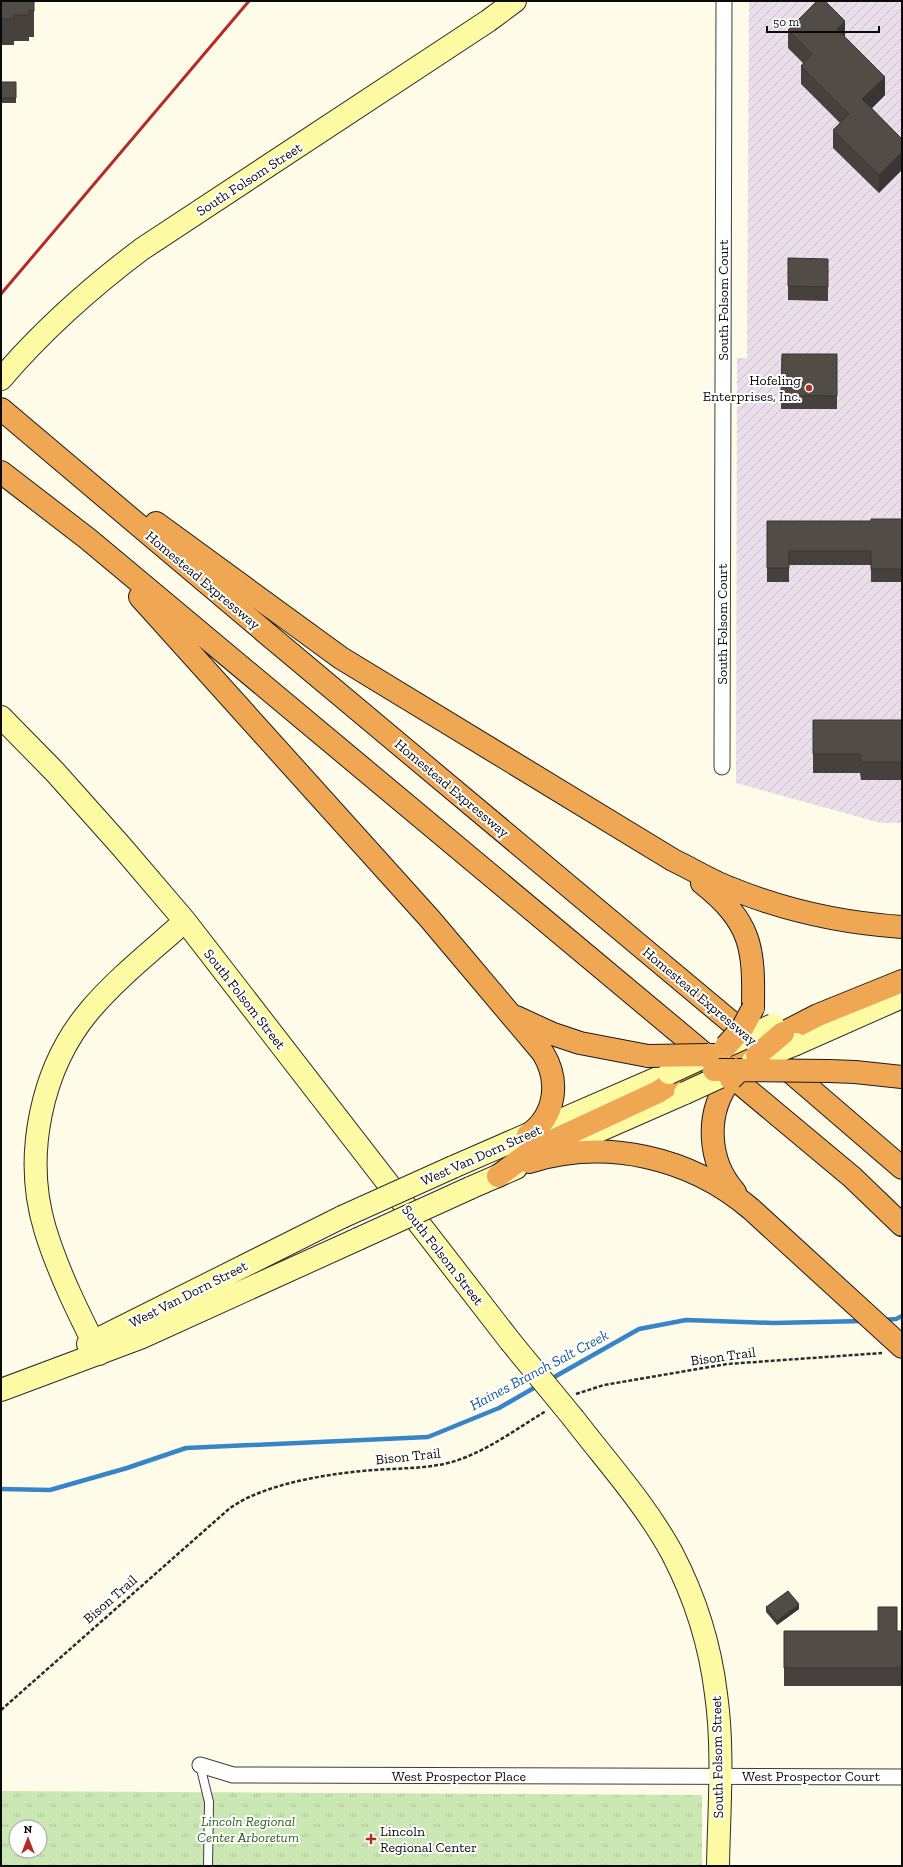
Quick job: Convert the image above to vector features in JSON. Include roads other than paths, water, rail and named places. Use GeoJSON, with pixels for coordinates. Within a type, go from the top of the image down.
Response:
{"type":"FeatureCollection","features":[{"type":"Feature","properties":{"kind":"highway","name":"Homestead Expressway"},"geometry":{"type":"LineString","coordinates":[[1,409],[787,1069],[902,1168]]}},
{"type":"Feature","properties":{"kind":"highway"},"geometry":{"type":"LineString","coordinates":[[21,425],[342,658],[673,860],[729,888],[798,912],[836,920],[902,927]]}},
{"type":"Feature","properties":{"kind":"highway"},"geometry":{"type":"LineString","coordinates":[[1,472],[88,539],[852,1177],[902,1225]]}},
{"type":"Feature","properties":{"kind":"highway"},"geometry":{"type":"LineString","coordinates":[[88,539],[430,919],[543,1053],[551,1070],[553,1092],[550,1108],[544,1120],[528,1135]]}},
{"type":"Feature","properties":{"kind":"highway"},"geometry":{"type":"LineString","coordinates":[[673,860],[722,900],[744,929],[749,941],[754,965],[752,1008],[743,1027],[716,1052]]}},
{"type":"Feature","properties":{"kind":"highway"},"geometry":{"type":"LineString","coordinates":[[751,1209],[727,1183],[717,1160],[713,1138],[713,1116],[717,1102],[726,1086],[749,1063],[784,1034],[818,1015],[902,981]]}},
{"type":"Feature","properties":{"kind":"highway"},"geometry":{"type":"LineString","coordinates":[[500,1003],[519,1019],[553,1034],[580,1043],[648,1056],[716,1052],[749,1063],[902,1077]]}},
{"type":"Feature","properties":{"kind":"highway"},"geometry":{"type":"LineString","coordinates":[[498,1176],[532,1150],[658,1092],[676,1079],[749,1063]]}},
{"type":"Feature","properties":{"kind":"highway"},"geometry":{"type":"LineString","coordinates":[[529,1162],[567,1153],[604,1152],[637,1154],[665,1161],[687,1169],[730,1192],[751,1209],[895,1349]]}},
{"type":"Feature","properties":{"kind":"main road","name":"South Folsom Street"},"geometry":{"type":"LineString","coordinates":[[1,379],[25,351],[65,311],[101,280],[142,249],[488,22],[515,1]]}},
{"type":"Feature","properties":{"kind":"main road","name":"South Folsom Street"},"geometry":{"type":"LineString","coordinates":[[1,717],[55,772],[122,846],[185,921],[510,1341],[574,1419],[649,1516],[671,1552],[688,1586],[701,1621],[710,1657],[716,1694],[719,1729],[718,1866]]}},
{"type":"Feature","properties":{"kind":"main road"},"geometry":{"type":"LineString","coordinates":[[96,1348],[54,1254],[45,1228],[38,1196],[36,1167],[40,1116],[58,1062],[73,1033],[90,1010],[108,989],[185,921]]}},
{"type":"Feature","properties":{"kind":"main road","name":"West Van Dorn Street"},"geometry":{"type":"LineString","coordinates":[[784,1034],[902,970]]}},
{"type":"Feature","properties":{"kind":"main road","name":"West Van Dorn Street"},"geometry":{"type":"LineString","coordinates":[[1,1385],[96,1348],[140,1338],[529,1162],[676,1079],[716,1052],[784,1034],[902,997]]}},
{"type":"Feature","properties":{"kind":"main road","name":"West Van Dorn Street"},"geometry":{"type":"LineString","coordinates":[[1,1390],[96,1348],[342,1217],[528,1135],[676,1079]]}},
{"type":"Feature","properties":{"kind":"street","name":"South Folsom Court"},"geometry":{"type":"LineString","coordinates":[[722,767],[724,1]]}},
{"type":"Feature","properties":{"kind":"street","name":"West Prospector Place"},"geometry":{"type":"LineString","coordinates":[[200,1764],[233,1775],[719,1776]]}},
{"type":"Feature","properties":{"kind":"street","name":"West Prospector Court"},"geometry":{"type":"LineString","coordinates":[[719,1776],[902,1777]]}},
{"type":"Feature","properties":{"kind":"lane"},"geometry":{"type":"LineString","coordinates":[[200,1764],[209,1802],[208,1866]]}},
{"type":"Feature","properties":{"kind":"waterway","name":"Haines Branch Salt Creek"},"geometry":{"type":"LineString","coordinates":[[883,1320],[896,1319],[902,1316]]}},
{"type":"Feature","properties":{"kind":"waterway","name":"Haines Branch Salt Creek"},"geometry":{"type":"LineString","coordinates":[[549,1380],[639,1329],[686,1320],[773,1323],[863,1321]]}},
{"type":"Feature","properties":{"kind":"waterway","name":"Haines Branch Salt Creek"},"geometry":{"type":"LineString","coordinates":[[1,1489],[50,1490],[127,1468],[186,1448],[428,1437],[499,1408],[539,1385]]}},
{"type":"Feature","properties":{"kind":"railway"},"geometry":{"type":"LineString","coordinates":[[1,294],[249,1]]}},
{"type":"Feature","properties":{"kind":"place","name":"Hofeling Enterprises, Inc."},"geometry":{"type":"Point","coordinates":[809,388]}},
{"type":"Feature","properties":{"kind":"place","name":"Lincoln Regional Center"},"geometry":{"type":"Point","coordinates":[371,1839]}},
{"type":"Feature","properties":{"kind":"park label","name":"Lincoln Regional Center Arboretum"},"geometry":{"type":"Point","coordinates":[248,1830]}}]}
